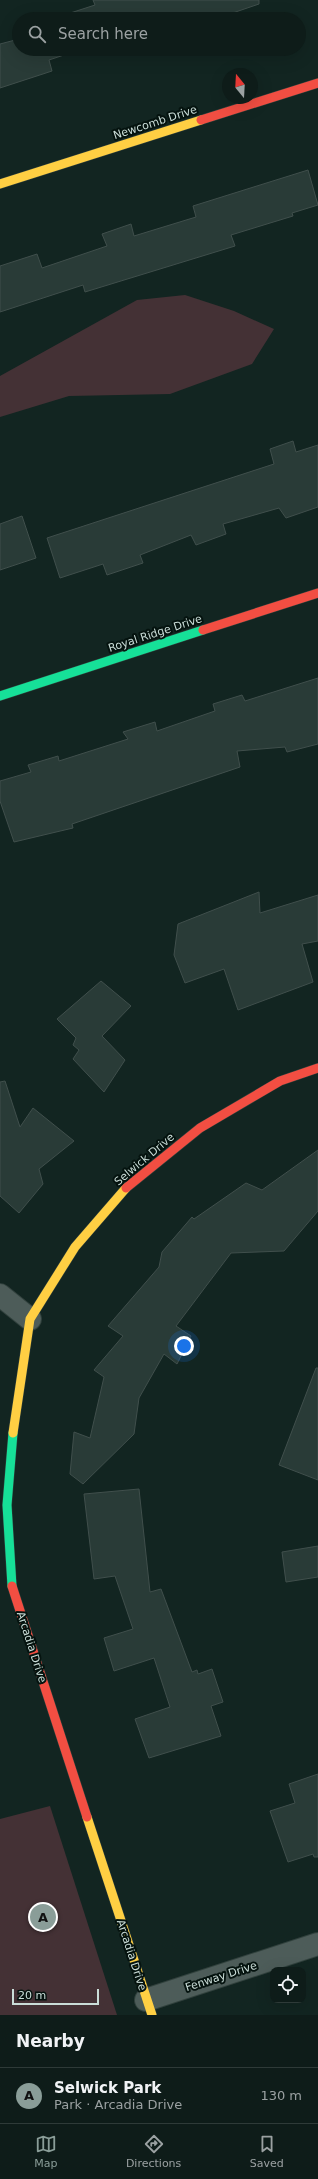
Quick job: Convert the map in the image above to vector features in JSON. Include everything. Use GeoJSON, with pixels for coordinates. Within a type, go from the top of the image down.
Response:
{"type":"FeatureCollection","features":[{"type":"Feature","properties":{"kind":"street","name":"Newcomb Drive"},"geometry":{"type":"LineString","coordinates":[[0,184],[318,83]]}},
{"type":"Feature","properties":{"kind":"street","name":"Royal Ridge Drive"},"geometry":{"type":"LineString","coordinates":[[0,696],[318,593]]}},
{"type":"Feature","properties":{"kind":"street","name":"Selwick Drive"},"geometry":{"type":"LineString","coordinates":[[30,1319],[75,1247],[125,1189],[200,1128],[280,1081],[318,1068]]}},
{"type":"Feature","properties":{"kind":"street"},"geometry":{"type":"LineString","coordinates":[[0,1295],[30,1319]]}},
{"type":"Feature","properties":{"kind":"street","name":"Arcadia Drive"},"geometry":{"type":"LineString","coordinates":[[30,1319],[14,1414],[7,1505],[11,1583],[149,2008]]}},
{"type":"Feature","properties":{"kind":"street","name":"Fenway Drive"},"geometry":{"type":"LineString","coordinates":[[149,2008],[318,1944]]}},
{"type":"Feature","properties":{"kind":"shaded area"},"geometry":{"type":"Polygon","coordinates":[[[185,295],[234,311],[274,329],[252,364],[170,394],[69,396],[0,417],[0,376],[137,300],[185,295]]]}},
{"type":"Feature","properties":{"kind":"shaded area"},"geometry":{"type":"Polygon","coordinates":[[[50,1806],[117,2015],[0,2015],[0,1819],[50,1806]]]}},
{"type":"Feature","properties":{"kind":"building"},"geometry":{"type":"Polygon","coordinates":[[[93,0],[259,0],[259,4],[236,12],[73,12],[95,5],[93,0]]]}},
{"type":"Feature","properties":{"kind":"building"},"geometry":{"type":"Polygon","coordinates":[[[12,41],[12,56],[61,56],[49,60],[52,71],[0,88],[0,44],[12,41]]]}},
{"type":"Feature","properties":{"kind":"building"},"geometry":{"type":"Polygon","coordinates":[[[308,170],[318,205],[292,213],[293,216],[231,235],[235,246],[85,292],[83,285],[0,312],[0,266],[37,254],[42,268],[107,246],[102,234],[131,224],[134,236],[196,217],[193,206],[308,170]]]}},
{"type":"Feature","properties":{"kind":"building"},"geometry":{"type":"Polygon","coordinates":[[[293,441],[296,452],[318,445],[318,507],[286,518],[279,508],[223,524],[226,534],[196,545],[191,535],[140,555],[143,563],[107,575],[103,564],[60,578],[47,538],[274,464],[270,449],[293,441]]]}},
{"type":"Feature","properties":{"kind":"building"},"geometry":{"type":"Polygon","coordinates":[[[22,516],[36,558],[0,570],[0,524],[22,516]]]}},
{"type":"Feature","properties":{"kind":"building"},"geometry":{"type":"Polygon","coordinates":[[[318,678],[318,744],[287,752],[285,747],[237,751],[240,767],[72,824],[73,828],[14,842],[0,801],[0,781],[31,772],[28,765],[58,756],[59,761],[128,739],[123,732],[155,722],[157,731],[215,711],[213,704],[242,695],[245,701],[318,678]]]}},
{"type":"Feature","properties":{"kind":"building"},"geometry":{"type":"Polygon","coordinates":[[[259,892],[260,913],[318,895],[318,941],[302,944],[313,982],[238,1010],[224,969],[185,983],[174,955],[178,924],[259,892]]]}},
{"type":"Feature","properties":{"kind":"building"},"geometry":{"type":"Polygon","coordinates":[[[101,981],[131,1006],[102,1036],[125,1060],[104,1092],[73,1059],[79,1050],[73,1045],[76,1038],[57,1019],[101,981]]]}},
{"type":"Feature","properties":{"kind":"building"},"geometry":{"type":"Polygon","coordinates":[[[5,1081],[20,1127],[33,1108],[74,1141],[39,1169],[43,1184],[19,1213],[0,1196],[0,1082],[5,1081]]]}},
{"type":"Feature","properties":{"kind":"building"},"geometry":{"type":"Polygon","coordinates":[[[318,1150],[318,1211],[284,1251],[231,1253],[176,1326],[191,1336],[177,1364],[164,1354],[139,1398],[134,1434],[83,1484],[70,1474],[74,1432],[90,1438],[104,1377],[94,1370],[123,1336],[108,1326],[159,1267],[162,1252],[192,1217],[194,1219],[246,1183],[262,1190],[318,1150]]]}},
{"type":"Feature","properties":{"kind":"building"},"geometry":{"type":"Polygon","coordinates":[[[316,1368],[318,1368],[318,1480],[279,1465],[316,1368]]]}},
{"type":"Feature","properties":{"kind":"building"},"geometry":{"type":"Polygon","coordinates":[[[139,1489],[150,1592],[161,1589],[192,1672],[197,1670],[198,1674],[212,1669],[223,1702],[211,1706],[221,1736],[149,1758],[135,1719],[170,1707],[154,1658],[114,1671],[104,1638],[133,1629],[115,1576],[94,1579],[84,1494],[139,1489]]]}},
{"type":"Feature","properties":{"kind":"building"},"geometry":{"type":"Polygon","coordinates":[[[318,1546],[318,1577],[286,1582],[282,1552],[318,1546]]]}},
{"type":"Feature","properties":{"kind":"building"},"geometry":{"type":"Polygon","coordinates":[[[318,1774],[318,1857],[314,1857],[313,1854],[288,1862],[270,1811],[295,1803],[289,1784],[318,1774]]]}},
{"type":"Feature","properties":{"kind":"traffic: fast"},"geometry":{"type":"LineString","coordinates":[[0,696],[203,630]]}},
{"type":"Feature","properties":{"kind":"traffic: fast"},"geometry":{"type":"LineString","coordinates":[[12,1586],[7,1505],[13,1433]]}},
{"type":"Feature","properties":{"kind":"traffic: slow"},"geometry":{"type":"LineString","coordinates":[[0,184],[201,120]]}},
{"type":"Feature","properties":{"kind":"traffic: slow"},"geometry":{"type":"LineString","coordinates":[[13,1433],[30,1319],[75,1247],[126,1188]]}},
{"type":"Feature","properties":{"kind":"traffic: slow"},"geometry":{"type":"LineString","coordinates":[[87,1817],[152,2015]]}},
{"type":"Feature","properties":{"kind":"traffic: jam"},"geometry":{"type":"LineString","coordinates":[[201,120],[318,83]]}},
{"type":"Feature","properties":{"kind":"traffic: jam"},"geometry":{"type":"LineString","coordinates":[[203,630],[318,593]]}},
{"type":"Feature","properties":{"kind":"traffic: jam"},"geometry":{"type":"LineString","coordinates":[[126,1188],[200,1128],[280,1081],[318,1068]]}},
{"type":"Feature","properties":{"kind":"traffic: jam"},"geometry":{"type":"LineString","coordinates":[[12,1586],[87,1817]]}},
{"type":"Feature","properties":{"kind":"place","name":"Selwick Park"},"geometry":{"type":"Point","coordinates":[43,1917]}}]}
